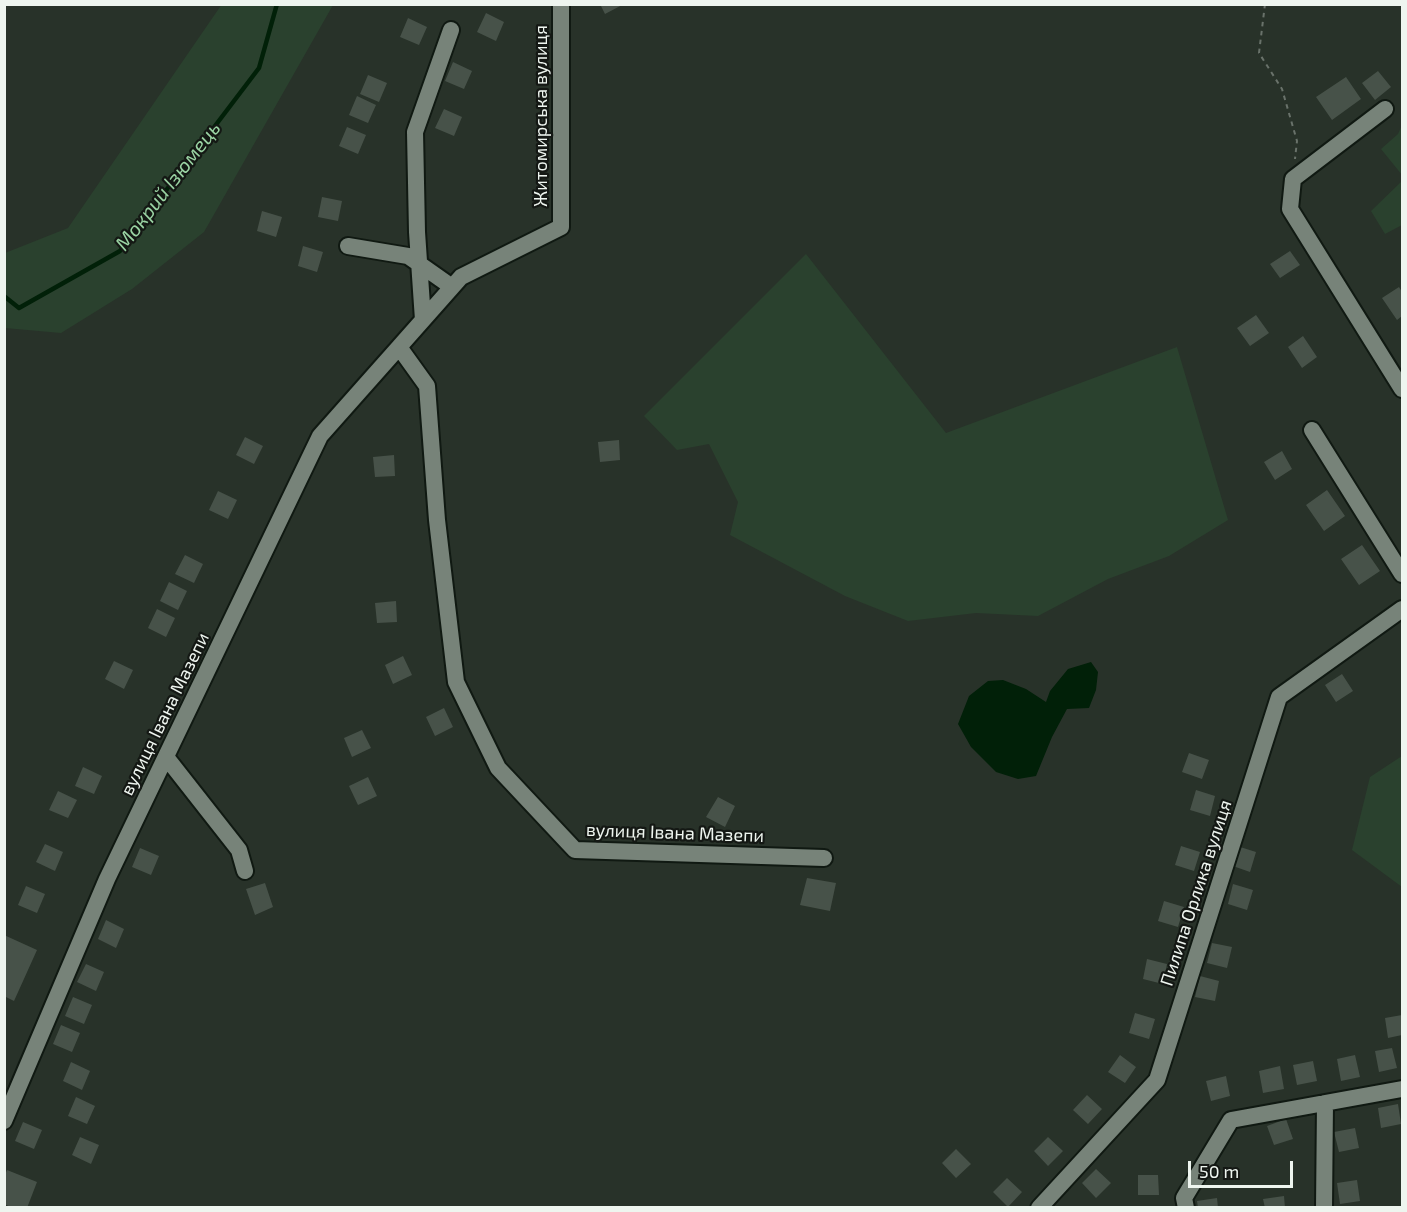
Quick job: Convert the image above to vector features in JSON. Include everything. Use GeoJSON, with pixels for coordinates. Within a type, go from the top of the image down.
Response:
{"type":"FeatureCollection","features":[{"type":"Feature","properties":{"kind":"street","name":"Житомирська вулиця"},"geometry":{"type":"LineString","coordinates":[[561,4],[561,227]]}},
{"type":"Feature","properties":{"kind":"street"},"geometry":{"type":"LineString","coordinates":[[423,320],[415,132],[451,30]]}},
{"type":"Feature","properties":{"kind":"street"},"geometry":{"type":"LineString","coordinates":[[1386,109],[1293,179],[1290,209],[1402,389]]}},
{"type":"Feature","properties":{"kind":"street","name":"вулиця Івана Мазепи"},"geometry":{"type":"LineString","coordinates":[[4,1121],[107,879],[320,436],[461,277],[561,227]]}},
{"type":"Feature","properties":{"kind":"street"},"geometry":{"type":"LineString","coordinates":[[348,246],[408,256],[452,287]]}},
{"type":"Feature","properties":{"kind":"street","name":"вулиця Івана Мазепи"},"geometry":{"type":"LineString","coordinates":[[399,347],[427,386],[437,520],[456,682],[498,768],[575,850],[824,858]]}},
{"type":"Feature","properties":{"kind":"street"},"geometry":{"type":"LineString","coordinates":[[1312,430],[1402,574]]}},
{"type":"Feature","properties":{"kind":"street","name":"Пилипа Орлика вулиця"},"geometry":{"type":"LineString","coordinates":[[1039,1208],[1157,1080],[1278,697],[1402,609]]}},
{"type":"Feature","properties":{"kind":"street"},"geometry":{"type":"LineString","coordinates":[[166,757],[239,850],[245,871]]}},
{"type":"Feature","properties":{"kind":"street"},"geometry":{"type":"LineString","coordinates":[[1186,1208],[1184,1197],[1231,1120],[1402,1089]]}},
{"type":"Feature","properties":{"kind":"street"},"geometry":{"type":"LineString","coordinates":[[1324,1208],[1325,1103]]}},
{"type":"Feature","properties":{"kind":"path"},"geometry":{"type":"LineString","coordinates":[[1265,4],[1259,53],[1282,89],[1297,141],[1293,179]]}},
{"type":"Feature","properties":{"kind":"shaded area"},"geometry":{"type":"Polygon","coordinates":[[[222,4],[333,5],[204,232],[132,289],[61,333],[5,328],[5,253],[68,228],[222,4]]]}},
{"type":"Feature","properties":{"kind":"shaded area"},"geometry":{"type":"Polygon","coordinates":[[[1402,125],[1402,175],[1381,149],[1398,134],[1402,125]]]}},
{"type":"Feature","properties":{"kind":"shaded area"},"geometry":{"type":"Polygon","coordinates":[[[1402,181],[1402,225],[1385,234],[1371,211],[1402,181]]]}},
{"type":"Feature","properties":{"kind":"shaded area"},"geometry":{"type":"Polygon","coordinates":[[[806,254],[946,433],[1177,347],[1228,520],[1169,556],[1108,579],[1038,616],[976,613],[908,621],[845,596],[730,535],[738,502],[709,444],[677,450],[644,416],[806,254]]]}},
{"type":"Feature","properties":{"kind":"shaded area"},"geometry":{"type":"Polygon","coordinates":[[[1091,662],[1098,672],[1096,690],[1089,708],[1067,709],[1052,737],[1036,776],[1018,779],[996,772],[971,747],[958,724],[969,696],[988,681],[1003,680],[1026,689],[1046,702],[1050,691],[1068,669],[1091,662]]]}},
{"type":"Feature","properties":{"kind":"shaded area"},"geometry":{"type":"Polygon","coordinates":[[[1402,756],[1402,887],[1352,850],[1370,777],[1402,756]]]}},
{"type":"Feature","properties":{"kind":"building"},"geometry":{"type":"Polygon","coordinates":[[[600,4],[624,4],[605,14],[600,4]]]}},
{"type":"Feature","properties":{"kind":"building"},"geometry":{"type":"Polygon","coordinates":[[[486,13],[504,22],[496,41],[477,32],[486,13]]]}},
{"type":"Feature","properties":{"kind":"building"},"geometry":{"type":"Polygon","coordinates":[[[408,18],[427,27],[419,45],[400,37],[408,18]]]}},
{"type":"Feature","properties":{"kind":"building"},"geometry":{"type":"Polygon","coordinates":[[[453,62],[472,71],[464,89],[445,81],[453,62]]]}},
{"type":"Feature","properties":{"kind":"building"},"geometry":{"type":"Polygon","coordinates":[[[1378,71],[1391,87],[1375,100],[1362,83],[1378,71]]]}},
{"type":"Feature","properties":{"kind":"building"},"geometry":{"type":"Polygon","coordinates":[[[368,75],[387,83],[379,102],[360,94],[368,75]]]}},
{"type":"Feature","properties":{"kind":"building"},"geometry":{"type":"Polygon","coordinates":[[[1346,77],[1361,99],[1332,120],[1316,97],[1346,77]]]}},
{"type":"Feature","properties":{"kind":"building"},"geometry":{"type":"Polygon","coordinates":[[[357,96],[376,105],[368,123],[349,115],[357,96]]]}},
{"type":"Feature","properties":{"kind":"building"},"geometry":{"type":"Polygon","coordinates":[[[444,109],[462,117],[454,136],[435,128],[444,109]]]}},
{"type":"Feature","properties":{"kind":"building"},"geometry":{"type":"Polygon","coordinates":[[[347,127],[366,135],[358,154],[339,146],[347,127]]]}},
{"type":"Feature","properties":{"kind":"building"},"geometry":{"type":"Polygon","coordinates":[[[322,197],[342,201],[338,221],[318,217],[322,197]]]}},
{"type":"Feature","properties":{"kind":"building"},"geometry":{"type":"Polygon","coordinates":[[[262,211],[282,217],[276,237],[257,231],[262,211]]]}},
{"type":"Feature","properties":{"kind":"building"},"geometry":{"type":"Polygon","coordinates":[[[303,246],[323,252],[317,272],[298,266],[303,246]]]}},
{"type":"Feature","properties":{"kind":"building"},"geometry":{"type":"Polygon","coordinates":[[[1290,251],[1300,265],[1280,278],[1270,264],[1290,251]]]}},
{"type":"Feature","properties":{"kind":"building"},"geometry":{"type":"Polygon","coordinates":[[[1399,287],[1402,292],[1402,316],[1397,320],[1382,298],[1399,287]]]}},
{"type":"Feature","properties":{"kind":"building"},"geometry":{"type":"Polygon","coordinates":[[[1256,315],[1269,333],[1250,346],[1237,328],[1256,315]]]}},
{"type":"Feature","properties":{"kind":"building"},"geometry":{"type":"Polygon","coordinates":[[[1303,336],[1317,357],[1302,368],[1288,347],[1303,336]]]}},
{"type":"Feature","properties":{"kind":"building"},"geometry":{"type":"Polygon","coordinates":[[[245,437],[263,446],[254,464],[236,455],[245,437]]]}},
{"type":"Feature","properties":{"kind":"building"},"geometry":{"type":"Polygon","coordinates":[[[619,440],[620,460],[600,462],[598,442],[619,440]]]}},
{"type":"Feature","properties":{"kind":"building"},"geometry":{"type":"Polygon","coordinates":[[[1282,451],[1292,469],[1275,480],[1264,462],[1282,451]]]}},
{"type":"Feature","properties":{"kind":"building"},"geometry":{"type":"Polygon","coordinates":[[[394,455],[395,476],[375,477],[373,457],[394,455]]]}},
{"type":"Feature","properties":{"kind":"building"},"geometry":{"type":"Polygon","coordinates":[[[1327,490],[1345,516],[1324,531],[1306,505],[1327,490]]]}},
{"type":"Feature","properties":{"kind":"building"},"geometry":{"type":"Polygon","coordinates":[[[218,491],[237,500],[228,519],[209,510],[218,491]]]}},
{"type":"Feature","properties":{"kind":"building"},"geometry":{"type":"Polygon","coordinates":[[[1362,545],[1380,571],[1359,585],[1341,559],[1362,545]]]}},
{"type":"Feature","properties":{"kind":"building"},"geometry":{"type":"Polygon","coordinates":[[[185,555],[203,564],[194,583],[175,574],[185,555]]]}},
{"type":"Feature","properties":{"kind":"building"},"geometry":{"type":"Polygon","coordinates":[[[169,582],[187,591],[178,610],[160,601],[169,582]]]}},
{"type":"Feature","properties":{"kind":"building"},"geometry":{"type":"Polygon","coordinates":[[[396,601],[397,622],[377,623],[375,603],[396,601]]]}},
{"type":"Feature","properties":{"kind":"building"},"geometry":{"type":"Polygon","coordinates":[[[157,609],[175,618],[166,637],[148,628],[157,609]]]}},
{"type":"Feature","properties":{"kind":"building"},"geometry":{"type":"Polygon","coordinates":[[[403,656],[412,675],[393,684],[385,665],[403,656]]]}},
{"type":"Feature","properties":{"kind":"building"},"geometry":{"type":"Polygon","coordinates":[[[114,661],[133,670],[124,689],[105,679],[114,661]]]}},
{"type":"Feature","properties":{"kind":"building"},"geometry":{"type":"Polygon","coordinates":[[[1342,674],[1353,691],[1336,702],[1325,685],[1342,674]]]}},
{"type":"Feature","properties":{"kind":"building"},"geometry":{"type":"Polygon","coordinates":[[[444,708],[453,727],[435,736],[426,717],[444,708]]]}},
{"type":"Feature","properties":{"kind":"building"},"geometry":{"type":"Polygon","coordinates":[[[362,730],[371,748],[352,757],[344,738],[362,730]]]}},
{"type":"Feature","properties":{"kind":"building"},"geometry":{"type":"Polygon","coordinates":[[[1189,753],[1209,760],[1202,779],[1182,772],[1189,753]]]}},
{"type":"Feature","properties":{"kind":"building"},"geometry":{"type":"Polygon","coordinates":[[[83,767],[102,776],[94,794],[75,786],[83,767]]]}},
{"type":"Feature","properties":{"kind":"building"},"geometry":{"type":"Polygon","coordinates":[[[368,777],[377,796],[358,805],[349,786],[368,777]]]}},
{"type":"Feature","properties":{"kind":"building"},"geometry":{"type":"Polygon","coordinates":[[[1196,790],[1215,796],[1210,816],[1190,810],[1196,790]]]}},
{"type":"Feature","properties":{"kind":"building"},"geometry":{"type":"Polygon","coordinates":[[[58,791],[77,800],[68,818],[49,810],[58,791]]]}},
{"type":"Feature","properties":{"kind":"building"},"geometry":{"type":"Polygon","coordinates":[[[718,797],[735,806],[725,827],[706,817],[718,797]]]}},
{"type":"Feature","properties":{"kind":"building"},"geometry":{"type":"Polygon","coordinates":[[[45,844],[63,852],[55,871],[36,862],[45,844]]]}},
{"type":"Feature","properties":{"kind":"building"},"geometry":{"type":"Polygon","coordinates":[[[1181,846],[1200,852],[1194,871],[1175,865],[1181,846]]]}},
{"type":"Feature","properties":{"kind":"building"},"geometry":{"type":"Polygon","coordinates":[[[1237,846],[1256,852],[1250,872],[1230,865],[1237,846]]]}},
{"type":"Feature","properties":{"kind":"building"},"geometry":{"type":"Polygon","coordinates":[[[140,848],[159,856],[151,875],[132,867],[140,848]]]}},
{"type":"Feature","properties":{"kind":"building"},"geometry":{"type":"Polygon","coordinates":[[[807,878],[836,883],[830,911],[800,905],[807,878]]]}},
{"type":"Feature","properties":{"kind":"building"},"geometry":{"type":"Polygon","coordinates":[[[265,883],[273,907],[255,915],[246,889],[265,883]]]}},
{"type":"Feature","properties":{"kind":"building"},"geometry":{"type":"Polygon","coordinates":[[[1233,884],[1253,890],[1247,910],[1228,904],[1233,884]]]}},
{"type":"Feature","properties":{"kind":"building"},"geometry":{"type":"Polygon","coordinates":[[[26,886],[45,894],[37,913],[18,905],[26,886]]]}},
{"type":"Feature","properties":{"kind":"building"},"geometry":{"type":"Polygon","coordinates":[[[1164,901],[1184,907],[1178,927],[1158,921],[1164,901]]]}},
{"type":"Feature","properties":{"kind":"building"},"geometry":{"type":"Polygon","coordinates":[[[106,920],[124,929],[116,948],[98,939],[106,920]]]}},
{"type":"Feature","properties":{"kind":"building"},"geometry":{"type":"Polygon","coordinates":[[[4,935],[37,950],[14,1001],[4,996],[4,935]]]}},
{"type":"Feature","properties":{"kind":"building"},"geometry":{"type":"Polygon","coordinates":[[[1212,943],[1232,947],[1227,968],[1207,963],[1212,943]]]}},
{"type":"Feature","properties":{"kind":"building"},"geometry":{"type":"Polygon","coordinates":[[[1147,959],[1167,964],[1163,984],[1143,979],[1147,959]]]}},
{"type":"Feature","properties":{"kind":"building"},"geometry":{"type":"Polygon","coordinates":[[[86,964],[104,972],[96,991],[77,982],[86,964]]]}},
{"type":"Feature","properties":{"kind":"building"},"geometry":{"type":"Polygon","coordinates":[[[1200,976],[1219,981],[1215,1001],[1195,997],[1200,976]]]}},
{"type":"Feature","properties":{"kind":"building"},"geometry":{"type":"Polygon","coordinates":[[[73,997],[92,1005],[84,1024],[65,1016],[73,997]]]}},
{"type":"Feature","properties":{"kind":"building"},"geometry":{"type":"Polygon","coordinates":[[[1135,1013],[1155,1019],[1149,1039],[1129,1033],[1135,1013]]]}},
{"type":"Feature","properties":{"kind":"building"},"geometry":{"type":"Polygon","coordinates":[[[1402,1015],[1402,1035],[1388,1038],[1385,1018],[1402,1015]]]}},
{"type":"Feature","properties":{"kind":"building"},"geometry":{"type":"Polygon","coordinates":[[[61,1025],[80,1033],[72,1052],[53,1044],[61,1025]]]}},
{"type":"Feature","properties":{"kind":"building"},"geometry":{"type":"Polygon","coordinates":[[[1392,1048],[1397,1068],[1379,1072],[1375,1051],[1392,1048]]]}},
{"type":"Feature","properties":{"kind":"building"},"geometry":{"type":"Polygon","coordinates":[[[1120,1055],[1136,1067],[1125,1083],[1108,1072],[1120,1055]]]}},
{"type":"Feature","properties":{"kind":"building"},"geometry":{"type":"Polygon","coordinates":[[[1355,1055],[1360,1077],[1341,1081],[1337,1059],[1355,1055]]]}},
{"type":"Feature","properties":{"kind":"building"},"geometry":{"type":"Polygon","coordinates":[[[1313,1061],[1317,1081],[1297,1085],[1293,1065],[1313,1061]]]}},
{"type":"Feature","properties":{"kind":"building"},"geometry":{"type":"Polygon","coordinates":[[[71,1062],[90,1071],[82,1090],[63,1081],[71,1062]]]}},
{"type":"Feature","properties":{"kind":"building"},"geometry":{"type":"Polygon","coordinates":[[[1280,1066],[1284,1089],[1263,1093],[1259,1071],[1280,1066]]]}},
{"type":"Feature","properties":{"kind":"building"},"geometry":{"type":"Polygon","coordinates":[[[1226,1076],[1230,1096],[1211,1101],[1206,1081],[1226,1076]]]}},
{"type":"Feature","properties":{"kind":"building"},"geometry":{"type":"Polygon","coordinates":[[[1087,1095],[1102,1109],[1088,1124],[1073,1110],[1087,1095]]]}},
{"type":"Feature","properties":{"kind":"building"},"geometry":{"type":"Polygon","coordinates":[[[76,1097],[95,1106],[87,1124],[68,1116],[76,1097]]]}},
{"type":"Feature","properties":{"kind":"building"},"geometry":{"type":"Polygon","coordinates":[[[1398,1104],[1401,1124],[1381,1128],[1378,1108],[1398,1104]]]}},
{"type":"Feature","properties":{"kind":"building"},"geometry":{"type":"Polygon","coordinates":[[[1286,1119],[1293,1139],[1274,1145],[1267,1126],[1286,1119]]]}},
{"type":"Feature","properties":{"kind":"building"},"geometry":{"type":"Polygon","coordinates":[[[23,1122],[42,1130],[34,1149],[15,1141],[23,1122]]]}},
{"type":"Feature","properties":{"kind":"building"},"geometry":{"type":"Polygon","coordinates":[[[1355,1128],[1359,1148],[1339,1152],[1334,1132],[1355,1128]]]}},
{"type":"Feature","properties":{"kind":"building"},"geometry":{"type":"Polygon","coordinates":[[[80,1137],[99,1145],[91,1164],[72,1155],[80,1137]]]}},
{"type":"Feature","properties":{"kind":"building"},"geometry":{"type":"Polygon","coordinates":[[[1048,1137],[1063,1151],[1048,1166],[1034,1151],[1048,1137]]]}},
{"type":"Feature","properties":{"kind":"building"},"geometry":{"type":"Polygon","coordinates":[[[956,1149],[971,1164],[956,1178],[942,1163],[956,1149]]]}},
{"type":"Feature","properties":{"kind":"building"},"geometry":{"type":"Polygon","coordinates":[[[1096,1169],[1111,1183],[1096,1198],[1082,1183],[1096,1169]]]}},
{"type":"Feature","properties":{"kind":"building"},"geometry":{"type":"Polygon","coordinates":[[[7,1170],[37,1182],[27,1208],[13,1208],[4,1204],[4,1177],[7,1170]]]}},
{"type":"Feature","properties":{"kind":"building"},"geometry":{"type":"Polygon","coordinates":[[[1138,1175],[1158,1175],[1159,1195],[1138,1195],[1138,1175]]]}},
{"type":"Feature","properties":{"kind":"building"},"geometry":{"type":"Polygon","coordinates":[[[1007,1178],[1022,1192],[1008,1207],[993,1192],[1007,1178]]]}},
{"type":"Feature","properties":{"kind":"building"},"geometry":{"type":"Polygon","coordinates":[[[1357,1180],[1360,1201],[1340,1204],[1337,1183],[1357,1180]]]}},
{"type":"Feature","properties":{"kind":"building"},"geometry":{"type":"Polygon","coordinates":[[[1284,1196],[1285,1208],[1265,1208],[1263,1199],[1284,1196]]]}},
{"type":"Feature","properties":{"kind":"building"},"geometry":{"type":"Polygon","coordinates":[[[1217,1198],[1218,1208],[1198,1208],[1197,1201],[1217,1198]]]}},
{"type":"Feature","properties":{"kind":"waterway","name":"Мокрий Ізюмець"},"geometry":{"type":"LineString","coordinates":[[4,296],[19,308],[120,251],[259,68],[277,4]]}}]}
